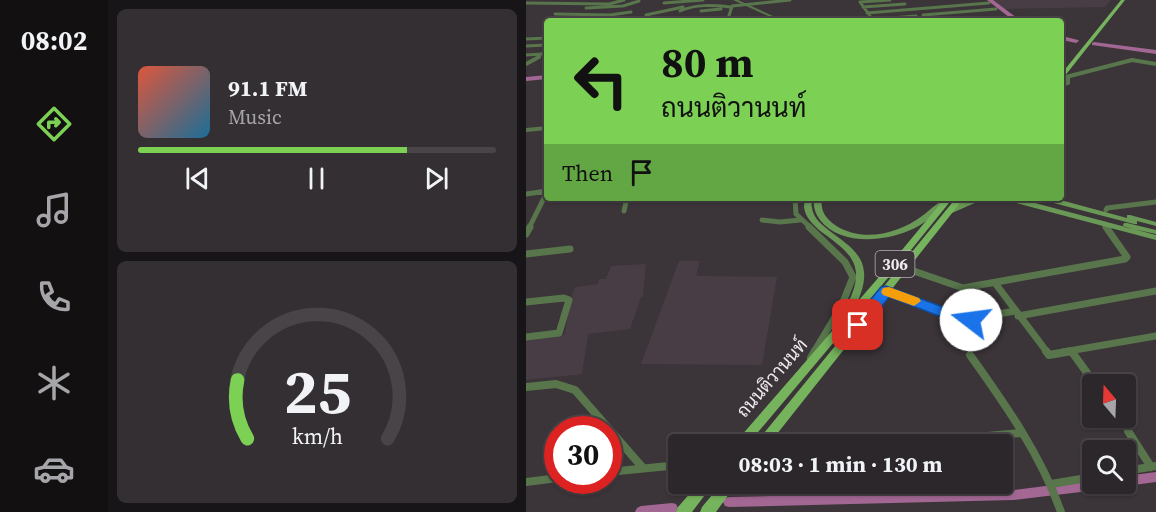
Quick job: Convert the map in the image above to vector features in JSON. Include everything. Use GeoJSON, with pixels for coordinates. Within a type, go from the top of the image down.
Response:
{"type":"FeatureCollection","features":[{"type":"Feature","properties":{"kind":"main road"},"geometry":{"type":"LineString","coordinates":[[1064,66],[1121,0]]}},
{"type":"Feature","properties":{"kind":"main road"},"geometry":{"type":"LineString","coordinates":[[1064,74],[1121,0]]}},
{"type":"Feature","properties":{"kind":"main road"},"geometry":{"type":"LineString","coordinates":[[1064,199],[1106,210],[1156,228]]}},
{"type":"Feature","properties":{"kind":"main road"},"geometry":{"type":"LineString","coordinates":[[813,201],[820,215],[831,226],[849,234],[870,237],[891,235],[907,229],[945,201]]}},
{"type":"Feature","properties":{"kind":"main road"},"geometry":{"type":"LineString","coordinates":[[813,201],[816,222],[845,245],[859,265],[858,284],[839,328]]}},
{"type":"Feature","properties":{"kind":"main road","name":"ถนนติวานนท์"},"geometry":{"type":"LineString","coordinates":[[748,434],[946,201]]}},
{"type":"Feature","properties":{"kind":"main road","name":"ถนนติวานนท์"},"geometry":{"type":"LineString","coordinates":[[769,434],[957,201]]}},
{"type":"Feature","properties":{"kind":"main road"},"geometry":{"type":"LineString","coordinates":[[949,211],[970,201]]}},
{"type":"Feature","properties":{"kind":"main road"},"geometry":{"type":"LineString","coordinates":[[1019,201],[1156,238]]}},
{"type":"Feature","properties":{"kind":"main road"},"geometry":{"type":"LineString","coordinates":[[1041,201],[1156,228]]}},
{"type":"Feature","properties":{"kind":"main road"},"geometry":{"type":"LineString","coordinates":[[1056,201],[1156,228]]}},
{"type":"Feature","properties":{"kind":"main road"},"geometry":{"type":"LineString","coordinates":[[683,512],[698,494]]}},
{"type":"Feature","properties":{"kind":"main road"},"geometry":{"type":"LineString","coordinates":[[707,512],[721,494]]}},
{"type":"Feature","properties":{"kind":"street"},"geometry":{"type":"LineString","coordinates":[[664,3],[705,0],[723,8]]}},
{"type":"Feature","properties":{"kind":"street"},"geometry":{"type":"LineString","coordinates":[[735,0],[775,18]]}},
{"type":"Feature","properties":{"kind":"street"},"geometry":{"type":"LineString","coordinates":[[701,11],[790,0]]}},
{"type":"Feature","properties":{"kind":"street"},"geometry":{"type":"LineString","coordinates":[[871,18],[860,2],[890,0]]}},
{"type":"Feature","properties":{"kind":"street"},"geometry":{"type":"LineString","coordinates":[[902,0],[917,15]]}},
{"type":"Feature","properties":{"kind":"street"},"geometry":{"type":"LineString","coordinates":[[526,3],[538,1],[592,4],[638,2]]}},
{"type":"Feature","properties":{"kind":"street"},"geometry":{"type":"LineString","coordinates":[[586,8],[615,7],[638,2]]}},
{"type":"Feature","properties":{"kind":"street"},"geometry":{"type":"LineString","coordinates":[[569,3],[555,15],[631,12]]}},
{"type":"Feature","properties":{"kind":"street"},"geometry":{"type":"LineString","coordinates":[[868,13],[988,3],[996,9],[890,18]]}},
{"type":"Feature","properties":{"kind":"street"},"geometry":{"type":"LineString","coordinates":[[577,15],[592,4]]}},
{"type":"Feature","properties":{"kind":"street"},"geometry":{"type":"LineString","coordinates":[[646,15],[657,15],[669,9],[710,4]]}},
{"type":"Feature","properties":{"kind":"street"},"geometry":{"type":"LineString","coordinates":[[863,7],[905,4]]}},
{"type":"Feature","properties":{"kind":"street"},"geometry":{"type":"LineString","coordinates":[[680,11],[689,7]]}},
{"type":"Feature","properties":{"kind":"street"},"geometry":{"type":"LineString","coordinates":[[728,18],[730,7]]}},
{"type":"Feature","properties":{"kind":"street"},"geometry":{"type":"LineString","coordinates":[[526,39],[544,38]]}},
{"type":"Feature","properties":{"kind":"street"},"geometry":{"type":"LineString","coordinates":[[526,46],[544,47]]}},
{"type":"Feature","properties":{"kind":"street"},"geometry":{"type":"LineString","coordinates":[[526,63],[533,62],[544,51]]}},
{"type":"Feature","properties":{"kind":"street"},"geometry":{"type":"LineString","coordinates":[[526,55],[542,54]]}},
{"type":"Feature","properties":{"kind":"street"},"geometry":{"type":"LineString","coordinates":[[1064,77],[1132,60],[1156,64]]}},
{"type":"Feature","properties":{"kind":"street"},"geometry":{"type":"LineString","coordinates":[[1064,84],[1068,83],[1068,77]]}},
{"type":"Feature","properties":{"kind":"street"},"geometry":{"type":"LineString","coordinates":[[526,127],[544,128]]}},
{"type":"Feature","properties":{"kind":"street"},"geometry":{"type":"LineString","coordinates":[[526,194],[544,192]]}},
{"type":"Feature","properties":{"kind":"street"},"geometry":{"type":"LineString","coordinates":[[526,234],[544,198]]}},
{"type":"Feature","properties":{"kind":"street"},"geometry":{"type":"LineString","coordinates":[[624,211],[626,201]]}},
{"type":"Feature","properties":{"kind":"street"},"geometry":{"type":"LineString","coordinates":[[795,201],[794,210],[800,220],[845,262],[853,277],[845,301],[825,330],[808,363]]}},
{"type":"Feature","properties":{"kind":"street"},"geometry":{"type":"LineString","coordinates":[[1106,210],[1107,208],[1156,202]]}},
{"type":"Feature","properties":{"kind":"street"},"geometry":{"type":"LineString","coordinates":[[762,220],[780,222],[800,220]]}},
{"type":"Feature","properties":{"kind":"street"},"geometry":{"type":"LineString","coordinates":[[905,268],[959,288],[1125,259],[1127,257],[1104,224]]}},
{"type":"Feature","properties":{"kind":"street"},"geometry":{"type":"LineString","coordinates":[[526,254],[570,249]]}},
{"type":"Feature","properties":{"kind":"street"},"geometry":{"type":"LineString","coordinates":[[995,283],[1050,355],[1156,336]]}},
{"type":"Feature","properties":{"kind":"street"},"geometry":{"type":"LineString","coordinates":[[886,291],[966,320],[1156,291]]}},
{"type":"Feature","properties":{"kind":"street"},"geometry":{"type":"LineString","coordinates":[[526,302],[564,298],[569,300],[559,333],[526,337]]}},
{"type":"Feature","properties":{"kind":"street"},"geometry":{"type":"LineString","coordinates":[[1072,352],[1088,374]]}},
{"type":"Feature","properties":{"kind":"street"},"geometry":{"type":"LineString","coordinates":[[970,355],[1002,399],[1052,486],[1059,507]]}},
{"type":"Feature","properties":{"kind":"street"},"geometry":{"type":"LineString","coordinates":[[526,387],[556,384],[575,390],[643,468]]}},
{"type":"Feature","properties":{"kind":"street"},"geometry":{"type":"LineString","coordinates":[[1128,431],[1153,467],[1136,470]]}},
{"type":"Feature","properties":{"kind":"street"},"geometry":{"type":"LineString","coordinates":[[1009,434],[1020,433]]}},
{"type":"Feature","properties":{"kind":"street"},"geometry":{"type":"LineString","coordinates":[[622,470],[668,466]]}},
{"type":"Feature","properties":{"kind":"street"},"geometry":{"type":"LineString","coordinates":[[1052,486],[1082,479]]}},
{"type":"Feature","properties":{"kind":"street"},"geometry":{"type":"LineString","coordinates":[[526,482],[544,480]]}},
{"type":"Feature","properties":{"kind":"shaded area"},"geometry":{"type":"Polygon","coordinates":[[[991,0],[1111,0],[1105,7],[1005,9],[991,0]]]}},
{"type":"Feature","properties":{"kind":"shaded area"},"geometry":{"type":"Polygon","coordinates":[[[679,261],[700,261],[696,276],[777,277],[762,365],[641,364],[679,261]]]}},
{"type":"Feature","properties":{"kind":"shaded area"},"geometry":{"type":"Polygon","coordinates":[[[646,264],[643,297],[641,297],[630,329],[588,334],[582,374],[526,380],[526,339],[565,335],[569,304],[575,287],[598,284],[599,279],[606,279],[611,266],[646,264]]]}},
{"type":"Feature","properties":{"kind":"waterway"},"geometry":{"type":"LineString","coordinates":[[990,0],[1014,18]]}},
{"type":"Feature","properties":{"kind":"waterway"},"geometry":{"type":"LineString","coordinates":[[1064,38],[1076,41]]}},
{"type":"Feature","properties":{"kind":"waterway"},"geometry":{"type":"LineString","coordinates":[[1094,44],[1156,52]]}},
{"type":"Feature","properties":{"kind":"waterway"},"geometry":{"type":"LineString","coordinates":[[526,79],[544,77]]}},
{"type":"Feature","properties":{"kind":"waterway"},"geometry":{"type":"LineString","coordinates":[[1136,480],[1156,477]]}},
{"type":"Feature","properties":{"kind":"waterway"},"geometry":{"type":"LineString","coordinates":[[729,502],[1013,495],[1082,487]]}},
{"type":"Feature","properties":{"kind":"waterway"},"geometry":{"type":"LineString","coordinates":[[641,512],[672,508]]}},
{"type":"Feature","properties":{"kind":"slow traffic"},"geometry":{"type":"LineString","coordinates":[[889,292],[914,301]]}},
{"type":"Feature","properties":{"kind":"route"},"geometry":{"type":"LineString","coordinates":[[858,325],[886,291],[960,319],[971,320]]}}]}
